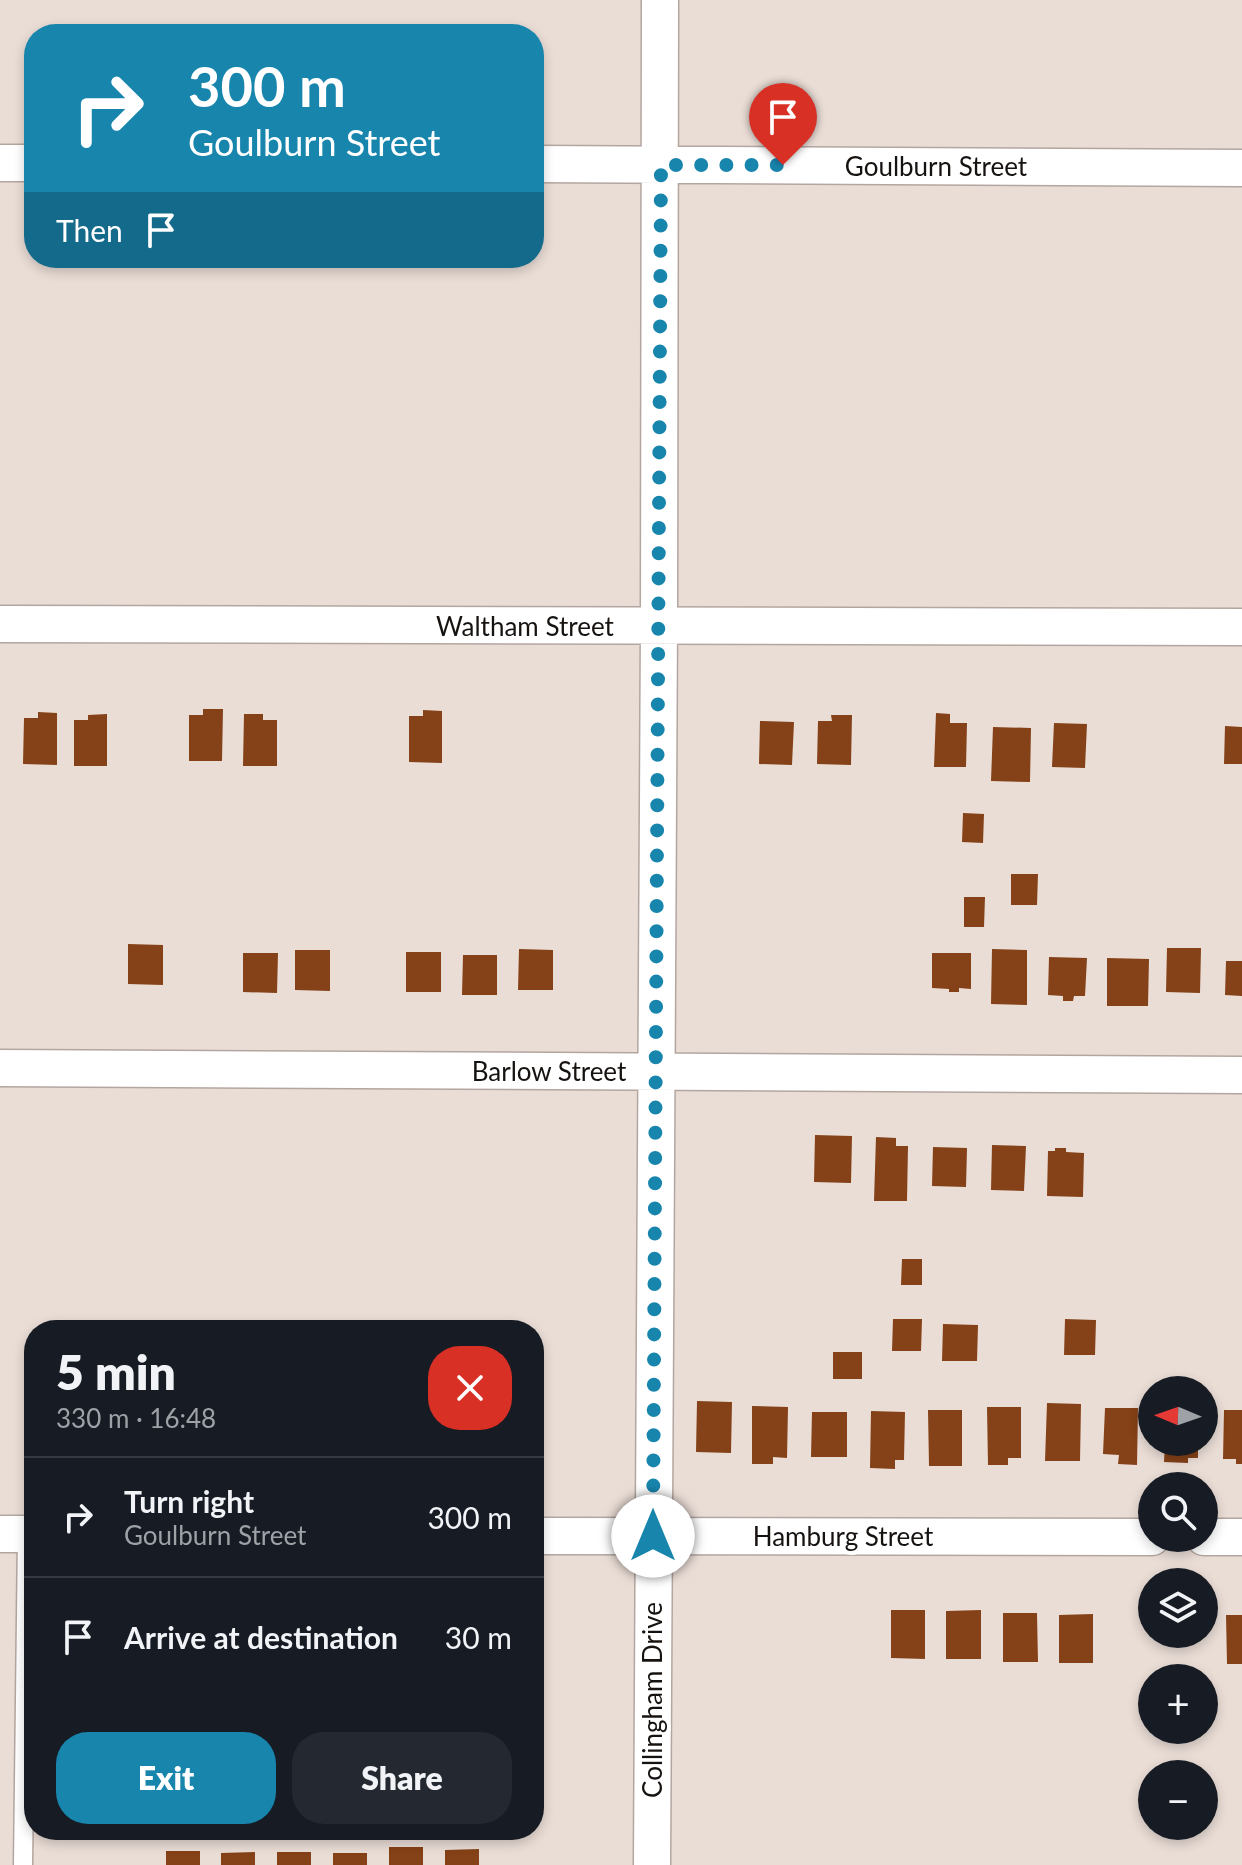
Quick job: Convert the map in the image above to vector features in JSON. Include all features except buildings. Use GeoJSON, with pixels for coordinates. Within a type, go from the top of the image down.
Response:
{"type":"FeatureCollection","features":[{"type":"Feature","properties":{"kind":"street","name":"Collingham Drive"},"geometry":{"type":"LineString","coordinates":[[652,1865],[660,0]]}},
{"type":"Feature","properties":{"kind":"street"},"geometry":{"type":"LineString","coordinates":[[0,163],[24,163]]}},
{"type":"Feature","properties":{"kind":"street","name":"Goulburn Street"},"geometry":{"type":"LineString","coordinates":[[544,164],[1242,168]]}},
{"type":"Feature","properties":{"kind":"street","name":"Waltham Street"},"geometry":{"type":"LineString","coordinates":[[0,624],[1242,627]]}},
{"type":"Feature","properties":{"kind":"street","name":"Barlow Street"},"geometry":{"type":"LineString","coordinates":[[0,1068],[1242,1075]]}},
{"type":"Feature","properties":{"kind":"street","name":"Hamburg Street"},"geometry":{"type":"LineString","coordinates":[[544,1536],[1138,1537]]}},
{"type":"Feature","properties":{"kind":"street"},"geometry":{"type":"LineString","coordinates":[[1218,1537],[1242,1537]]}},
{"type":"Feature","properties":{"kind":"lane"},"geometry":{"type":"LineString","coordinates":[[20,1534],[23,1865]]}},
{"type":"Feature","properties":{"kind":"route"},"geometry":{"type":"LineString","coordinates":[[653,1536],[661,165],[783,165]]}}]}
